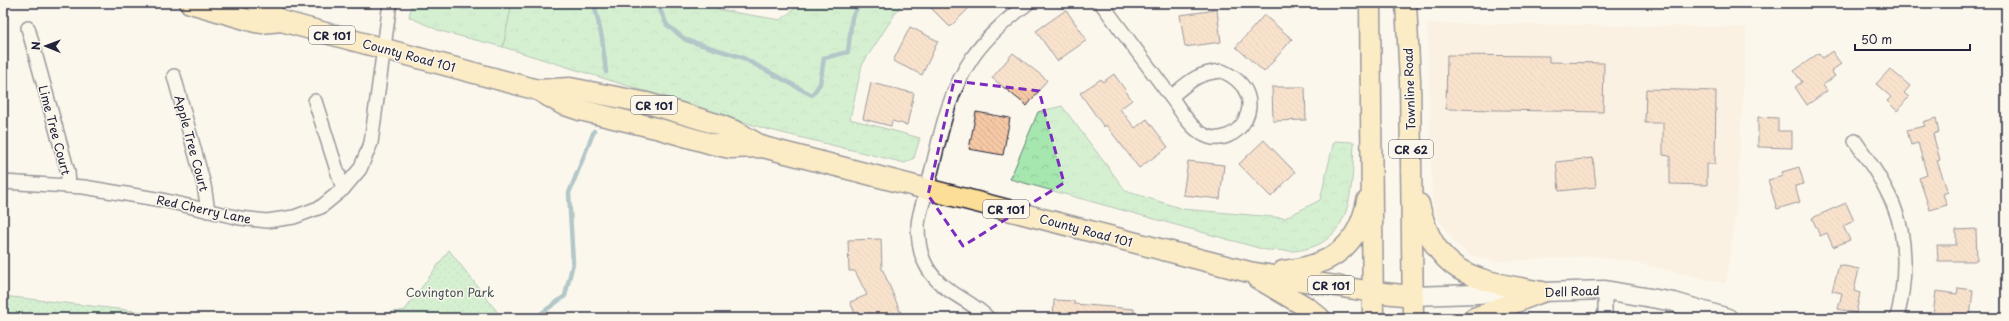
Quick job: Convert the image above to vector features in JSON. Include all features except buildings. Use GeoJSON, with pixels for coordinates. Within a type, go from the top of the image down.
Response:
{"type":"FeatureCollection","features":[{"type":"Feature","properties":{"kind":"main road","name":"County Road 101"},"geometry":{"type":"LineString","coordinates":[[190,3],[261,23],[281,21],[538,90],[570,88],[641,102],[717,124],[737,132],[762,147],[927,188],[1248,272],[1373,292],[1413,296]]}},
{"type":"Feature","properties":{"kind":"main road","name":"County Road 101"},"geometry":{"type":"LineString","coordinates":[[257,3],[281,21]]}},
{"type":"Feature","properties":{"kind":"main road","name":"CR 62"},"geometry":{"type":"LineString","coordinates":[[1370,3],[1373,292]]}},
{"type":"Feature","properties":{"kind":"main road","name":"Townline Road"},"geometry":{"type":"LineString","coordinates":[[1406,3],[1410,82],[1413,296]]}},
{"type":"Feature","properties":{"kind":"main road"},"geometry":{"type":"LineString","coordinates":[[1412,174],[1422,220],[1430,239],[1440,253],[1457,268],[1472,277],[1542,292]]}},
{"type":"Feature","properties":{"kind":"main road"},"geometry":{"type":"LineString","coordinates":[[1248,272],[1309,268],[1340,252],[1359,226],[1366,205],[1372,175]]}},
{"type":"Feature","properties":{"kind":"main road","name":"CR 101"},"geometry":{"type":"LineString","coordinates":[[1248,272],[1308,308],[1320,318]]}},
{"type":"Feature","properties":{"kind":"main road"},"geometry":{"type":"LineString","coordinates":[[1373,292],[1373,318]]}},
{"type":"Feature","properties":{"kind":"main road"},"geometry":{"type":"LineString","coordinates":[[1474,318],[1542,292]]}},
{"type":"Feature","properties":{"kind":"main road"},"geometry":{"type":"LineString","coordinates":[[1413,296],[1413,318]]}},
{"type":"Feature","properties":{"kind":"street","name":"Red Cherry Lane"},"geometry":{"type":"LineString","coordinates":[[3,182],[68,186],[162,200],[240,218],[267,221],[294,217],[321,207],[343,189],[360,168],[371,142],[390,3]]}},
{"type":"Feature","properties":{"kind":"street"},"geometry":{"type":"LineString","coordinates":[[988,318],[982,311],[948,291],[934,277],[924,260],[919,242],[918,225],[942,125],[954,90],[972,58],[995,30],[1028,3]]}},
{"type":"Feature","properties":{"kind":"street"},"geometry":{"type":"LineString","coordinates":[[1101,3],[1190,123],[1201,133],[1214,138],[1227,136],[1239,128],[1247,117],[1249,104],[1246,90],[1235,77],[1222,71],[1206,72],[1192,79],[1172,97]]}},
{"type":"Feature","properties":{"kind":"street","name":"Lime Tree Court"},"geometry":{"type":"LineString","coordinates":[[28,28],[68,172],[68,186]]}},
{"type":"Feature","properties":{"kind":"street","name":"Apple Tree Court"},"geometry":{"type":"LineString","coordinates":[[174,76],[204,185],[208,211]]}},
{"type":"Feature","properties":{"kind":"street"},"geometry":{"type":"LineString","coordinates":[[315,101],[343,189]]}},
{"type":"Feature","properties":{"kind":"street"},"geometry":{"type":"LineString","coordinates":[[1855,141],[1878,176],[1893,205],[1902,236],[1905,268],[1901,300],[1896,318]]}},
{"type":"Feature","properties":{"kind":"street"},"geometry":{"type":"LineString","coordinates":[[1605,290],[1605,318]]}},
{"type":"Feature","properties":{"kind":"street","name":"Dell Road"},"geometry":{"type":"LineString","coordinates":[[1413,296],[1605,290],[1674,302],[1728,318]]}},
{"type":"Feature","properties":{"kind":"highlighted area"},"geometry":{"type":"Polygon","coordinates":[[[954,81],[1039,91],[1064,183],[963,246],[928,195],[954,81]]]}},
{"type":"Feature","properties":{"kind":"shaded area"},"geometry":{"type":"Polygon","coordinates":[[[1427,23],[1747,27],[1737,203],[1726,284],[1636,263],[1592,256],[1497,262],[1470,255],[1455,244],[1436,216],[1432,200],[1427,23]]]}},
{"type":"Feature","properties":{"kind":"green space"},"geometry":{"type":"Polygon","coordinates":[[[334,3],[372,3],[371,8],[352,8],[334,3]]]}},
{"type":"Feature","properties":{"kind":"green space"},"geometry":{"type":"Polygon","coordinates":[[[412,3],[447,3],[450,6],[512,3],[503,47],[440,31],[409,17],[412,3]]]}},
{"type":"Feature","properties":{"kind":"green space"},"geometry":{"type":"Polygon","coordinates":[[[512,3],[711,3],[720,10],[781,20],[801,3],[902,3],[862,65],[850,119],[920,138],[914,158],[905,163],[766,129],[503,47],[512,3]]]}},
{"type":"Feature","properties":{"kind":"green space"},"geometry":{"type":"Polygon","coordinates":[[[1062,106],[1126,191],[1183,209],[1285,218],[1320,200],[1334,141],[1354,142],[1350,196],[1346,212],[1339,226],[1328,238],[1314,247],[1294,251],[1266,250],[1010,179],[1038,112],[1062,106]]]}},
{"type":"Feature","properties":{"kind":"green space","name":"Covington Park"},"geometry":{"type":"Polygon","coordinates":[[[449,250],[502,318],[360,318],[405,310],[449,250]]]}},
{"type":"Feature","properties":{"kind":"green space"},"geometry":{"type":"Polygon","coordinates":[[[3,296],[180,316],[195,318],[3,318],[3,296]]]}},
{"type":"Feature","properties":{"kind":"water"},"geometry":{"type":"Polygon","coordinates":[[[447,3],[484,3],[476,7],[460,9],[447,3]]]}},
{"type":"Feature","properties":{"kind":"waterway"},"geometry":{"type":"LineString","coordinates":[[594,3],[602,38],[606,72]]}},
{"type":"Feature","properties":{"kind":"waterway"},"geometry":{"type":"LineString","coordinates":[[657,3],[667,25],[686,40],[741,57],[812,95],[820,84],[824,58],[848,52],[852,17],[860,3]]}},
{"type":"Feature","properties":{"kind":"waterway"},"geometry":{"type":"LineString","coordinates":[[535,318],[565,296],[573,263],[569,193],[594,131]]}}]}
